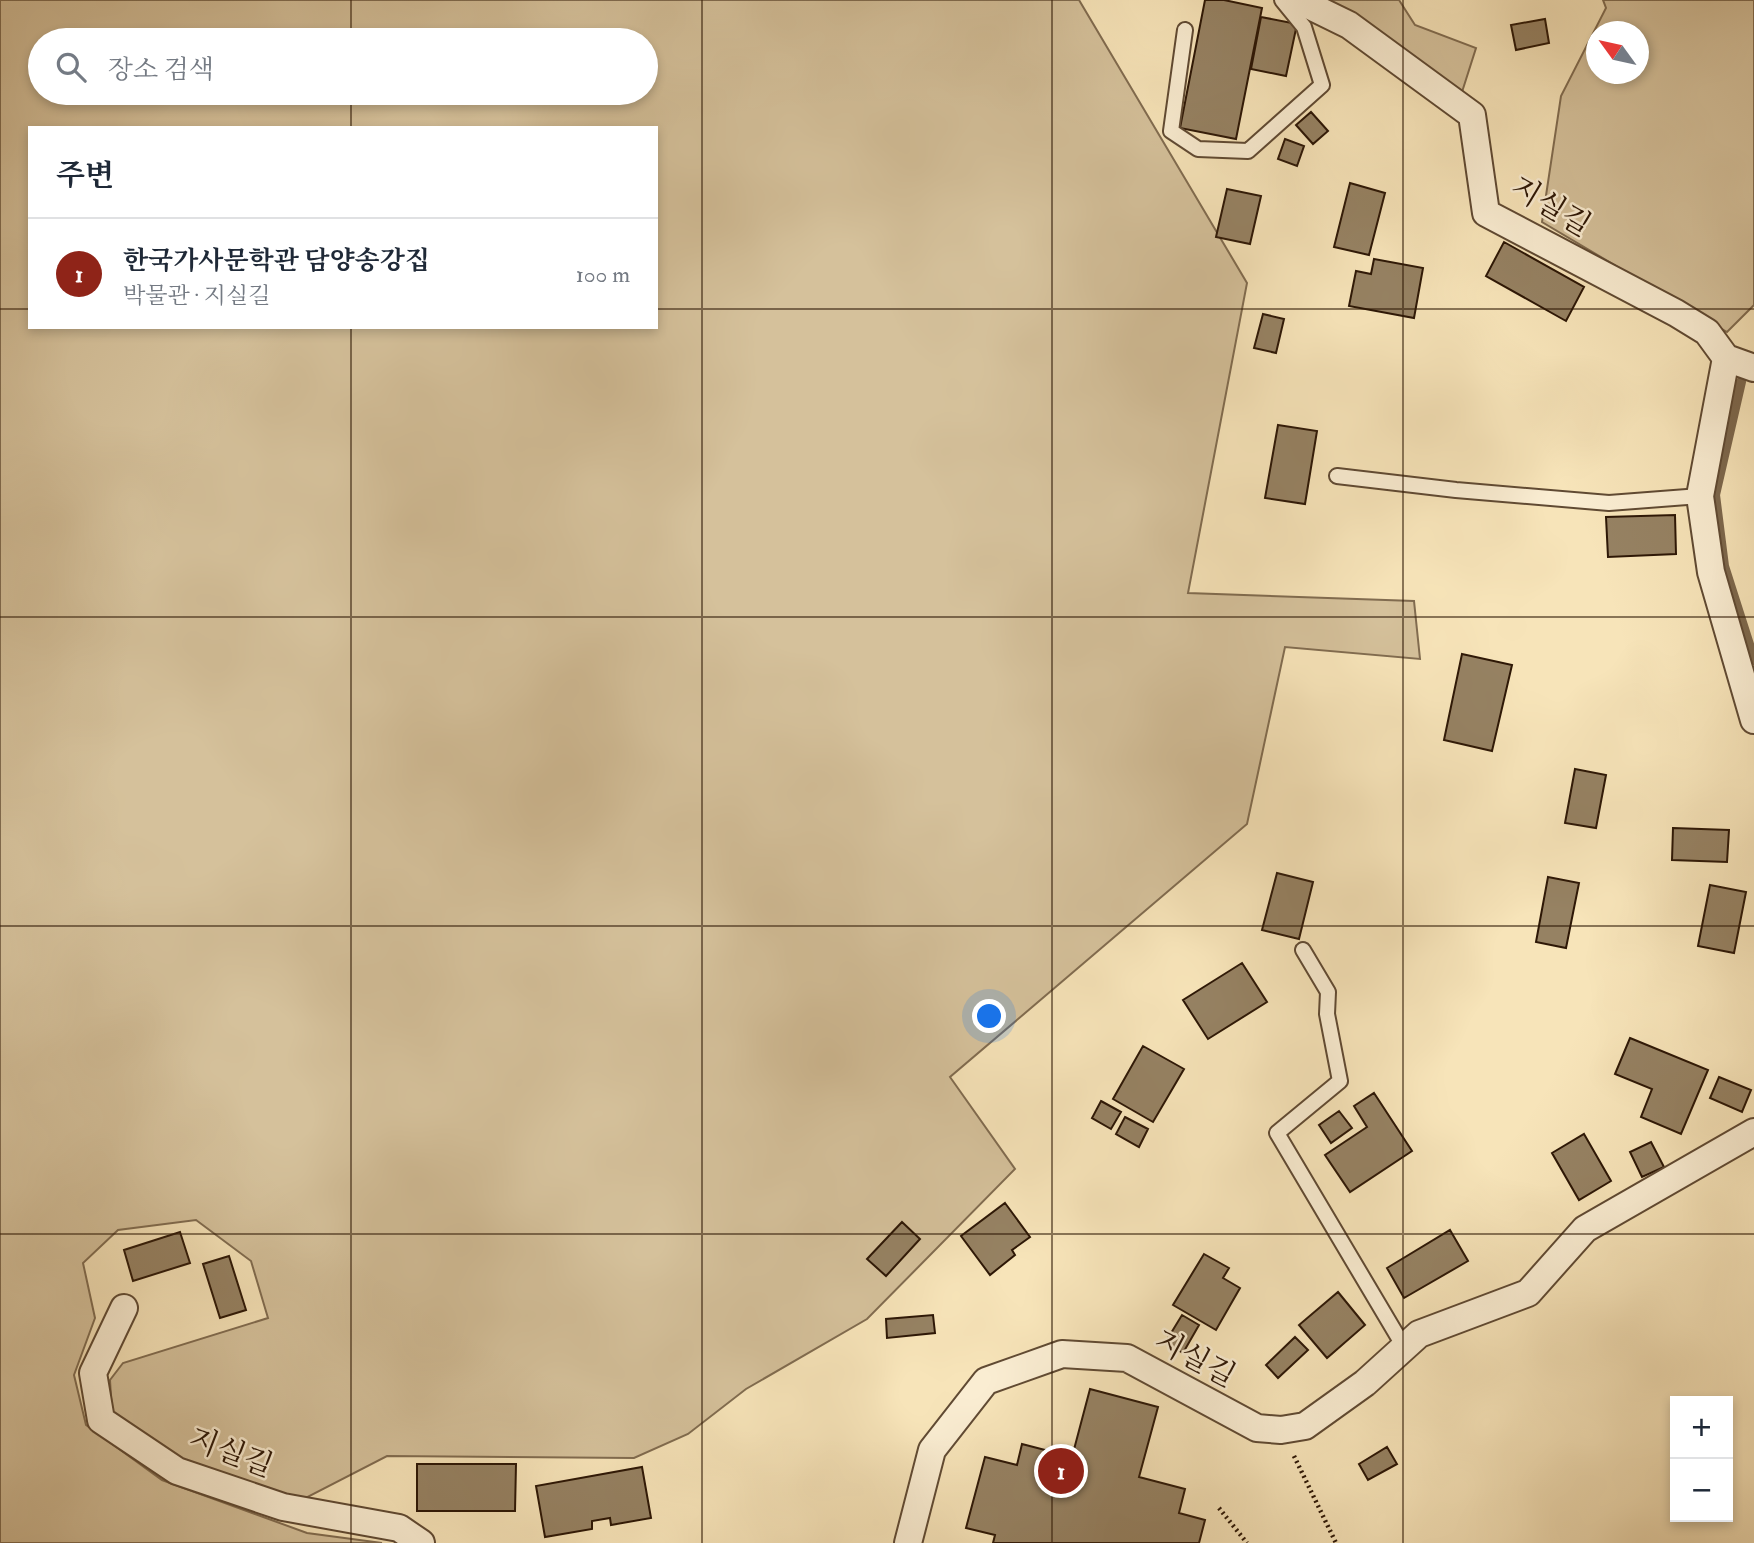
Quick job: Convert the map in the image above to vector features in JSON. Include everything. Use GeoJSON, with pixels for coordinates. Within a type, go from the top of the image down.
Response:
{"type":"FeatureCollection","features":[{"type":"Feature","properties":{"kind":"street","name":"지실길"},"geometry":{"type":"LineString","coordinates":[[1298,0],[1349,25],[1472,115],[1486,213],[1676,313],[1707,332],[1726,358]]}},
{"type":"Feature","properties":{"kind":"street"},"geometry":{"type":"LineString","coordinates":[[1754,368],[1726,358],[1700,496],[1711,572],[1754,720]]}},
{"type":"Feature","properties":{"kind":"street","name":"지실길"},"geometry":{"type":"LineString","coordinates":[[908,1543],[932,1450],[986,1381],[1062,1354],[1127,1359],[1257,1428],[1281,1430],[1305,1426],[1365,1382],[1419,1334],[1528,1293],[1585,1229],[1754,1132]]}},
{"type":"Feature","properties":{"kind":"street","name":"지실길"},"geometry":{"type":"LineString","coordinates":[[124,1308],[93,1373],[101,1420],[177,1471],[283,1507],[399,1528],[421,1543]]}},
{"type":"Feature","properties":{"kind":"lane"},"geometry":{"type":"LineString","coordinates":[[1185,30],[1171,131],[1198,149],[1248,151],[1322,85],[1304,27],[1282,0]]}},
{"type":"Feature","properties":{"kind":"lane"},"geometry":{"type":"LineString","coordinates":[[1337,475],[1456,490],[1609,503],[1700,496]]}},
{"type":"Feature","properties":{"kind":"lane"},"geometry":{"type":"LineString","coordinates":[[1303,950],[1328,992],[1326,1014],[1340,1081],[1277,1133],[1404,1347]]}},
{"type":"Feature","properties":{"kind":"path"},"geometry":{"type":"LineString","coordinates":[[1281,1430],[1336,1543]]}},
{"type":"Feature","properties":{"kind":"path"},"geometry":{"type":"LineString","coordinates":[[1219,1508],[1247,1543]]}},
{"type":"Feature","properties":{"kind":"shaded area"},"geometry":{"type":"Polygon","coordinates":[[[0,0],[1079,0],[1247,283],[1188,593],[1414,601],[1420,659],[1285,647],[1247,824],[950,1077],[1015,1169],[867,1319],[746,1389],[688,1434],[634,1458],[387,1456],[296,1503],[182,1463],[112,1414],[110,1380],[123,1363],[268,1318],[251,1261],[196,1220],[118,1230],[83,1263],[95,1318],[74,1375],[86,1425],[162,1480],[307,1533],[382,1543],[0,1543],[0,0]]]}},
{"type":"Feature","properties":{"kind":"shaded area"},"geometry":{"type":"Polygon","coordinates":[[[1319,0],[1399,0],[1415,25],[1476,48],[1462,92],[1319,0]]]}},
{"type":"Feature","properties":{"kind":"shaded area"},"geometry":{"type":"Polygon","coordinates":[[[1603,0],[1754,0],[1754,305],[1727,332],[1542,222],[1561,96],[1586,47],[1586,84],[1649,84],[1649,21],[1599,21],[1606,8],[1603,0]]]}},
{"type":"Feature","properties":{"kind":"building"},"geometry":{"type":"Polygon","coordinates":[[[1205,0],[1224,0],[1262,8],[1236,139],[1180,128],[1205,0]]]}},
{"type":"Feature","properties":{"kind":"building"},"geometry":{"type":"Polygon","coordinates":[[[1261,17],[1297,24],[1286,76],[1251,69],[1261,17]]]}},
{"type":"Feature","properties":{"kind":"building"},"geometry":{"type":"Polygon","coordinates":[[[1545,19],[1549,43],[1516,50],[1511,25],[1545,19]]]}},
{"type":"Feature","properties":{"kind":"building"},"geometry":{"type":"Polygon","coordinates":[[[1311,112],[1328,131],[1313,144],[1296,125],[1311,112]]]}},
{"type":"Feature","properties":{"kind":"building"},"geometry":{"type":"Polygon","coordinates":[[[1285,139],[1304,146],[1297,166],[1278,159],[1285,139]]]}},
{"type":"Feature","properties":{"kind":"building"},"geometry":{"type":"Polygon","coordinates":[[[1350,183],[1385,193],[1369,255],[1334,247],[1350,183]]]}},
{"type":"Feature","properties":{"kind":"building"},"geometry":{"type":"Polygon","coordinates":[[[1227,189],[1261,196],[1250,244],[1216,237],[1227,189]]]}},
{"type":"Feature","properties":{"kind":"building"},"geometry":{"type":"Polygon","coordinates":[[[1504,242],[1584,287],[1566,321],[1486,276],[1504,242]]]}},
{"type":"Feature","properties":{"kind":"building"},"geometry":{"type":"Polygon","coordinates":[[[1374,259],[1423,268],[1414,318],[1349,306],[1356,271],[1371,274],[1374,259]]]}},
{"type":"Feature","properties":{"kind":"building"},"geometry":{"type":"Polygon","coordinates":[[[1263,314],[1284,319],[1276,353],[1254,348],[1263,314]]]}},
{"type":"Feature","properties":{"kind":"building"},"geometry":{"type":"Polygon","coordinates":[[[1278,425],[1317,431],[1305,504],[1265,498],[1278,425]]]}},
{"type":"Feature","properties":{"kind":"building"},"geometry":{"type":"Polygon","coordinates":[[[1675,515],[1676,554],[1608,557],[1606,517],[1675,515]]]}},
{"type":"Feature","properties":{"kind":"building"},"geometry":{"type":"Polygon","coordinates":[[[1462,654],[1512,665],[1492,751],[1444,740],[1462,654]]]}},
{"type":"Feature","properties":{"kind":"building"},"geometry":{"type":"Polygon","coordinates":[[[1575,769],[1606,775],[1596,828],[1565,823],[1575,769]]]}},
{"type":"Feature","properties":{"kind":"building"},"geometry":{"type":"Polygon","coordinates":[[[1673,828],[1729,830],[1727,862],[1672,860],[1673,828]]]}},
{"type":"Feature","properties":{"kind":"building"},"geometry":{"type":"Polygon","coordinates":[[[1277,873],[1313,882],[1299,939],[1262,930],[1277,873]]]}},
{"type":"Feature","properties":{"kind":"building"},"geometry":{"type":"Polygon","coordinates":[[[1548,877],[1579,883],[1566,948],[1536,942],[1548,877]]]}},
{"type":"Feature","properties":{"kind":"building"},"geometry":{"type":"Polygon","coordinates":[[[1710,885],[1746,892],[1734,953],[1698,946],[1710,885]]]}},
{"type":"Feature","properties":{"kind":"building"},"geometry":{"type":"Polygon","coordinates":[[[1242,963],[1267,1002],[1208,1039],[1183,1000],[1242,963]]]}},
{"type":"Feature","properties":{"kind":"building"},"geometry":{"type":"Polygon","coordinates":[[[1630,1038],[1708,1070],[1681,1134],[1641,1117],[1652,1089],[1615,1074],[1630,1038]]]}},
{"type":"Feature","properties":{"kind":"building"},"geometry":{"type":"Polygon","coordinates":[[[1143,1046],[1184,1069],[1153,1122],[1113,1099],[1143,1046]]]}},
{"type":"Feature","properties":{"kind":"building"},"geometry":{"type":"Polygon","coordinates":[[[1719,1077],[1751,1090],[1742,1112],[1710,1098],[1719,1077]]]}},
{"type":"Feature","properties":{"kind":"building"},"geometry":{"type":"Polygon","coordinates":[[[1374,1093],[1412,1151],[1350,1192],[1325,1155],[1367,1127],[1354,1106],[1374,1093]]]}},
{"type":"Feature","properties":{"kind":"building"},"geometry":{"type":"Polygon","coordinates":[[[1101,1101],[1121,1112],[1111,1129],[1092,1118],[1101,1101]]]}},
{"type":"Feature","properties":{"kind":"building"},"geometry":{"type":"Polygon","coordinates":[[[1339,1111],[1352,1128],[1331,1143],[1319,1125],[1339,1111]]]}},
{"type":"Feature","properties":{"kind":"building"},"geometry":{"type":"Polygon","coordinates":[[[1125,1117],[1148,1129],[1139,1147],[1116,1134],[1125,1117]]]}},
{"type":"Feature","properties":{"kind":"building"},"geometry":{"type":"Polygon","coordinates":[[[1584,1134],[1611,1181],[1579,1200],[1552,1153],[1584,1134]]]}},
{"type":"Feature","properties":{"kind":"building"},"geometry":{"type":"Polygon","coordinates":[[[1651,1142],[1664,1167],[1642,1177],[1630,1152],[1651,1142]]]}},
{"type":"Feature","properties":{"kind":"building"},"geometry":{"type":"Polygon","coordinates":[[[1005,1203],[1030,1237],[1012,1250],[1015,1255],[990,1275],[961,1236],[1005,1203]]]}},
{"type":"Feature","properties":{"kind":"building"},"geometry":{"type":"Polygon","coordinates":[[[902,1222],[920,1239],[886,1276],[867,1259],[902,1222]]]}},
{"type":"Feature","properties":{"kind":"building"},"geometry":{"type":"Polygon","coordinates":[[[1450,1230],[1468,1261],[1404,1298],[1387,1268],[1450,1230]]]}},
{"type":"Feature","properties":{"kind":"building"},"geometry":{"type":"Polygon","coordinates":[[[180,1232],[190,1263],[133,1281],[124,1250],[180,1232]]]}},
{"type":"Feature","properties":{"kind":"building"},"geometry":{"type":"Polygon","coordinates":[[[1204,1254],[1229,1268],[1223,1278],[1240,1288],[1216,1330],[1173,1305],[1204,1254]]]}},
{"type":"Feature","properties":{"kind":"building"},"geometry":{"type":"Polygon","coordinates":[[[229,1256],[246,1310],[220,1318],[203,1264],[229,1256]]]}},
{"type":"Feature","properties":{"kind":"building"},"geometry":{"type":"Polygon","coordinates":[[[1338,1292],[1365,1325],[1327,1358],[1299,1325],[1338,1292]]]}},
{"type":"Feature","properties":{"kind":"building"},"geometry":{"type":"Polygon","coordinates":[[[933,1315],[935,1333],[887,1338],[886,1319],[933,1315]]]}},
{"type":"Feature","properties":{"kind":"building"},"geometry":{"type":"Polygon","coordinates":[[[1182,1315],[1199,1325],[1183,1353],[1165,1343],[1182,1315]]]}},
{"type":"Feature","properties":{"kind":"building"},"geometry":{"type":"Polygon","coordinates":[[[1295,1337],[1308,1350],[1278,1378],[1266,1365],[1295,1337]]]}},
{"type":"Feature","properties":{"kind":"building"},"geometry":{"type":"Polygon","coordinates":[[[1090,1389],[1158,1407],[1139,1477],[1185,1489],[1179,1513],[1205,1520],[1199,1543],[993,1543],[995,1535],[966,1528],[985,1457],[1017,1465],[1022,1444],[1072,1457],[1090,1389]]]}},
{"type":"Feature","properties":{"kind":"building"},"geometry":{"type":"Polygon","coordinates":[[[1387,1447],[1397,1464],[1368,1480],[1359,1464],[1387,1447]]]}},
{"type":"Feature","properties":{"kind":"building"},"geometry":{"type":"Polygon","coordinates":[[[417,1464],[516,1464],[515,1511],[417,1511],[417,1464]]]}},
{"type":"Feature","properties":{"kind":"building"},"geometry":{"type":"Polygon","coordinates":[[[642,1467],[651,1518],[611,1525],[610,1518],[592,1521],[592,1529],[545,1537],[536,1486],[642,1467]]]}},
{"type":"Feature","properties":{"kind":"waterway"},"geometry":{"type":"LineString","coordinates":[[1741,382],[1715,495],[1724,566],[1754,660]]}},
{"type":"Feature","properties":{"kind":"place","name":"한국가사문학관 담양송강집"},"geometry":{"type":"Point","coordinates":[1061,1471]}}]}
